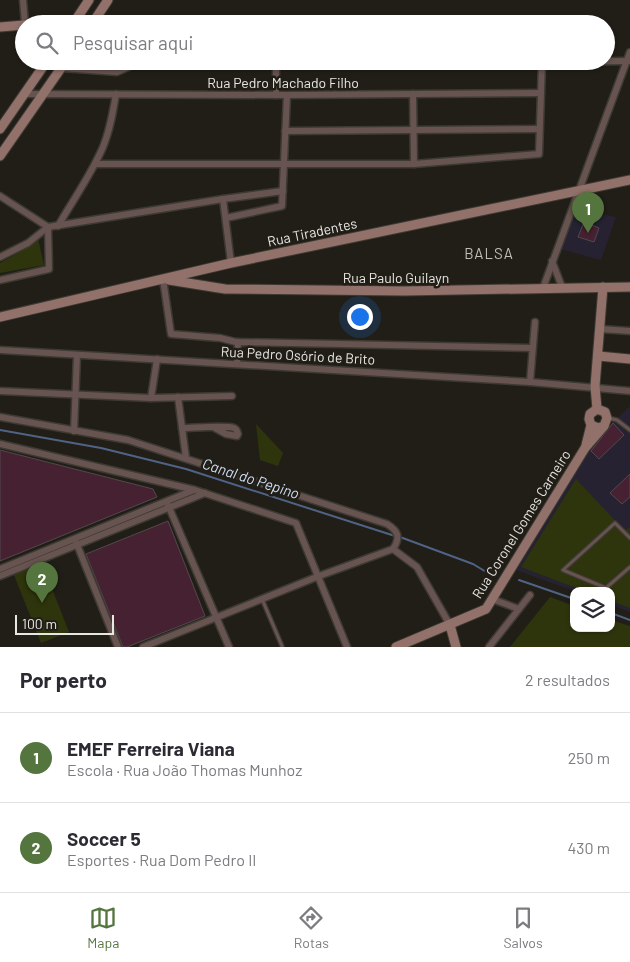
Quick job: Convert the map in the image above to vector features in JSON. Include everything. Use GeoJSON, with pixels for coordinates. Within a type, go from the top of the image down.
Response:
{"type":"FeatureCollection","features":[{"type":"Feature","properties":{"kind":"street"},"geometry":{"type":"LineString","coordinates":[[23,0],[24,15]]}},
{"type":"Feature","properties":{"kind":"street"},"geometry":{"type":"LineString","coordinates":[[79,15],[89,0]]}},
{"type":"Feature","properties":{"kind":"street"},"geometry":{"type":"LineString","coordinates":[[98,15],[108,0]]}},
{"type":"Feature","properties":{"kind":"street"},"geometry":{"type":"LineString","coordinates":[[0,27],[15,25]]}},
{"type":"Feature","properties":{"kind":"street"},"geometry":{"type":"LineString","coordinates":[[542,288],[630,52]]}},
{"type":"Feature","properties":{"kind":"street"},"geometry":{"type":"LineString","coordinates":[[615,61],[628,61]]}},
{"type":"Feature","properties":{"kind":"street"},"geometry":{"type":"LineString","coordinates":[[0,129],[41,70]]}},
{"type":"Feature","properties":{"kind":"street"},"geometry":{"type":"LineString","coordinates":[[0,156],[60,70]]}},
{"type":"Feature","properties":{"kind":"street"},"geometry":{"type":"LineString","coordinates":[[102,70],[117,72],[122,70]]}},
{"type":"Feature","properties":{"kind":"street"},"geometry":{"type":"LineString","coordinates":[[276,70],[276,95]]}},
{"type":"Feature","properties":{"kind":"street"},"geometry":{"type":"LineString","coordinates":[[95,164],[414,164],[539,154],[542,70]]}},
{"type":"Feature","properties":{"kind":"street","name":"Rua Pedro Machado Filho"},"geometry":{"type":"LineString","coordinates":[[25,94],[287,95],[541,93]]}},
{"type":"Feature","properties":{"kind":"street"},"geometry":{"type":"LineString","coordinates":[[58,226],[104,146],[116,94]]}},
{"type":"Feature","properties":{"kind":"street"},"geometry":{"type":"LineString","coordinates":[[413,94],[414,164]]}},
{"type":"Feature","properties":{"kind":"street"},"geometry":{"type":"LineString","coordinates":[[226,218],[282,206],[287,95]]}},
{"type":"Feature","properties":{"kind":"street"},"geometry":{"type":"LineString","coordinates":[[285,131],[539,129]]}},
{"type":"Feature","properties":{"kind":"street","name":"Rua Tiradentes"},"geometry":{"type":"LineString","coordinates":[[0,317],[231,263],[630,180]]}},
{"type":"Feature","properties":{"kind":"street"},"geometry":{"type":"LineString","coordinates":[[0,257],[28,243],[48,227],[283,191]]}},
{"type":"Feature","properties":{"kind":"street"},"geometry":{"type":"LineString","coordinates":[[0,196],[48,227]]}},
{"type":"Feature","properties":{"kind":"street"},"geometry":{"type":"LineString","coordinates":[[223,199],[231,263]]}},
{"type":"Feature","properties":{"kind":"street"},"geometry":{"type":"LineString","coordinates":[[0,280],[49,269],[48,227]]}},
{"type":"Feature","properties":{"kind":"street"},"geometry":{"type":"LineString","coordinates":[[552,261],[562,287]]}},
{"type":"Feature","properties":{"kind":"street"},"geometry":{"type":"LineString","coordinates":[[163,279],[171,334],[212,337],[238,342],[532,348]]}},
{"type":"Feature","properties":{"kind":"street","name":"Rua Paulo Guilayn"},"geometry":{"type":"LineString","coordinates":[[163,279],[225,289],[404,291],[630,287]]}},
{"type":"Feature","properties":{"kind":"street"},"geometry":{"type":"LineString","coordinates":[[597,409],[595,386],[603,287]]}},
{"type":"Feature","properties":{"kind":"street"},"geometry":{"type":"LineString","coordinates":[[530,382],[535,322]]}},
{"type":"Feature","properties":{"kind":"street"},"geometry":{"type":"LineString","coordinates":[[600,329],[630,331]]}},
{"type":"Feature","properties":{"kind":"street"},"geometry":{"type":"LineString","coordinates":[[237,364],[238,342]]}},
{"type":"Feature","properties":{"kind":"street","name":"Rua Pedro Osório de Brito"},"geometry":{"type":"LineString","coordinates":[[0,350],[595,386],[630,391]]}},
{"type":"Feature","properties":{"kind":"street"},"geometry":{"type":"LineString","coordinates":[[74,431],[77,355]]}},
{"type":"Feature","properties":{"kind":"street"},"geometry":{"type":"LineString","coordinates":[[598,356],[630,359]]}},
{"type":"Feature","properties":{"kind":"street"},"geometry":{"type":"LineString","coordinates":[[152,398],[157,359]]}},
{"type":"Feature","properties":{"kind":"street"},"geometry":{"type":"LineString","coordinates":[[0,391],[152,398],[232,396]]}},
{"type":"Feature","properties":{"kind":"street"},"geometry":{"type":"LineString","coordinates":[[178,397],[186,458]]}},
{"type":"Feature","properties":{"kind":"street"},"geometry":{"type":"LineString","coordinates":[[597,409],[603,410],[606,422],[598,428],[591,425],[590,414],[597,409]]}},
{"type":"Feature","properties":{"kind":"street"},"geometry":{"type":"LineString","coordinates":[[0,417],[128,440],[387,524],[395,529],[398,538],[394,549]]}},
{"type":"Feature","properties":{"kind":"street","name":"Rua Coronel Gomes Carneiro"},"geometry":{"type":"LineString","coordinates":[[396,647],[486,609],[585,448],[606,422]]}},
{"type":"Feature","properties":{"kind":"street","name":"Rua Coronel Gomes Carneiro"},"geometry":{"type":"LineString","coordinates":[[585,448],[591,425]]}},
{"type":"Feature","properties":{"kind":"street"},"geometry":{"type":"LineString","coordinates":[[182,428],[214,428]]}},
{"type":"Feature","properties":{"kind":"street"},"geometry":{"type":"LineString","coordinates":[[0,444],[195,490],[296,524],[347,647]]}},
{"type":"Feature","properties":{"kind":"street"},"geometry":{"type":"LineString","coordinates":[[0,569],[18,565],[76,542],[168,504],[195,490]]}},
{"type":"Feature","properties":{"kind":"street"},"geometry":{"type":"LineString","coordinates":[[168,504],[206,493]]}},
{"type":"Feature","properties":{"kind":"street"},"geometry":{"type":"LineString","coordinates":[[168,504],[229,647]]}},
{"type":"Feature","properties":{"kind":"street"},"geometry":{"type":"LineString","coordinates":[[76,542],[118,647]]}},
{"type":"Feature","properties":{"kind":"street"},"geometry":{"type":"LineString","coordinates":[[143,647],[319,576],[394,549]]}},
{"type":"Feature","properties":{"kind":"street"},"geometry":{"type":"LineString","coordinates":[[394,549],[417,567],[450,625],[456,647]]}},
{"type":"Feature","properties":{"kind":"street"},"geometry":{"type":"LineString","coordinates":[[0,576],[18,565]]}},
{"type":"Feature","properties":{"kind":"street"},"geometry":{"type":"LineString","coordinates":[[489,647],[530,595]]}},
{"type":"Feature","properties":{"kind":"street"},"geometry":{"type":"LineString","coordinates":[[492,599],[519,609]]}},
{"type":"Feature","properties":{"kind":"lane"},"geometry":{"type":"LineString","coordinates":[[606,422],[617,420],[630,430]]}},
{"type":"Feature","properties":{"kind":"lane"},"geometry":{"type":"LineString","coordinates":[[630,538],[615,523],[563,570],[606,588],[630,567]]}},
{"type":"Feature","properties":{"kind":"lane"},"geometry":{"type":"LineString","coordinates":[[262,599],[282,646]]}},
{"type":"Feature","properties":{"kind":"shaded area"},"geometry":{"type":"Polygon","coordinates":[[[597,213],[616,217],[601,260],[560,249],[572,218],[597,213]]]}},
{"type":"Feature","properties":{"kind":"shaded area"},"geometry":{"type":"Polygon","coordinates":[[[630,406],[630,612],[615,606],[615,587],[570,587],[570,590],[516,570],[587,448],[630,406]]]}},
{"type":"Feature","properties":{"kind":"green space"},"geometry":{"type":"Polygon","coordinates":[[[38,239],[44,265],[0,273],[0,263],[22,251],[38,239]]]}},
{"type":"Feature","properties":{"kind":"green space"},"geometry":{"type":"Polygon","coordinates":[[[256,424],[283,453],[278,466],[260,460],[256,424]]]}},
{"type":"Feature","properties":{"kind":"green space"},"geometry":{"type":"Polygon","coordinates":[[[576,479],[625,531],[630,527],[630,608],[615,602],[615,587],[574,587],[521,567],[576,479]]]}},
{"type":"Feature","properties":{"kind":"green space"},"geometry":{"type":"Polygon","coordinates":[[[42,563],[69,632],[41,643],[14,575],[42,563]]]}},
{"type":"Feature","properties":{"kind":"green space"},"geometry":{"type":"Polygon","coordinates":[[[550,597],[570,604],[570,632],[615,632],[615,621],[630,626],[630,647],[510,647],[550,597]]]}},
{"type":"Feature","properties":{"kind":"building"},"geometry":{"type":"Polygon","coordinates":[[[584,222],[599,228],[594,242],[578,237],[584,222]]]}},
{"type":"Feature","properties":{"kind":"building"},"geometry":{"type":"Polygon","coordinates":[[[613,423],[624,435],[599,459],[591,451],[613,423]]]}},
{"type":"Feature","properties":{"kind":"building"},"geometry":{"type":"Polygon","coordinates":[[[0,450],[153,489],[157,497],[0,561],[0,450]]]}},
{"type":"Feature","properties":{"kind":"building"},"geometry":{"type":"Polygon","coordinates":[[[630,474],[630,497],[622,504],[610,493],[630,474]]]}},
{"type":"Feature","properties":{"kind":"building"},"geometry":{"type":"Polygon","coordinates":[[[168,521],[205,616],[123,647],[86,554],[168,521]]]}},
{"type":"Feature","properties":{"kind":"waterway","name":"Canal do Pepino"},"geometry":{"type":"LineString","coordinates":[[0,430],[101,448],[186,469],[395,536]]}},
{"type":"Feature","properties":{"kind":"waterway","name":"Canal do Pepino"},"geometry":{"type":"LineString","coordinates":[[400,537],[473,564],[488,573]]}},
{"type":"Feature","properties":{"kind":"waterway","name":"Canal do Pepino"},"geometry":{"type":"LineString","coordinates":[[519,580],[570,598]]}},
{"type":"Feature","properties":{"kind":"waterway","name":"Canal do Pepino"},"geometry":{"type":"LineString","coordinates":[[615,614],[630,620]]}},
{"type":"Feature","properties":{"kind":"place","name":"EMEF Ferreira Viana"},"geometry":{"type":"Point","coordinates":[588,233]}},
{"type":"Feature","properties":{"kind":"place","name":"Soccer 5"},"geometry":{"type":"Point","coordinates":[42,603]}},
{"type":"Feature","properties":{"kind":"district","name":"BALSA"},"geometry":{"type":"Point","coordinates":[489,253]}}]}
